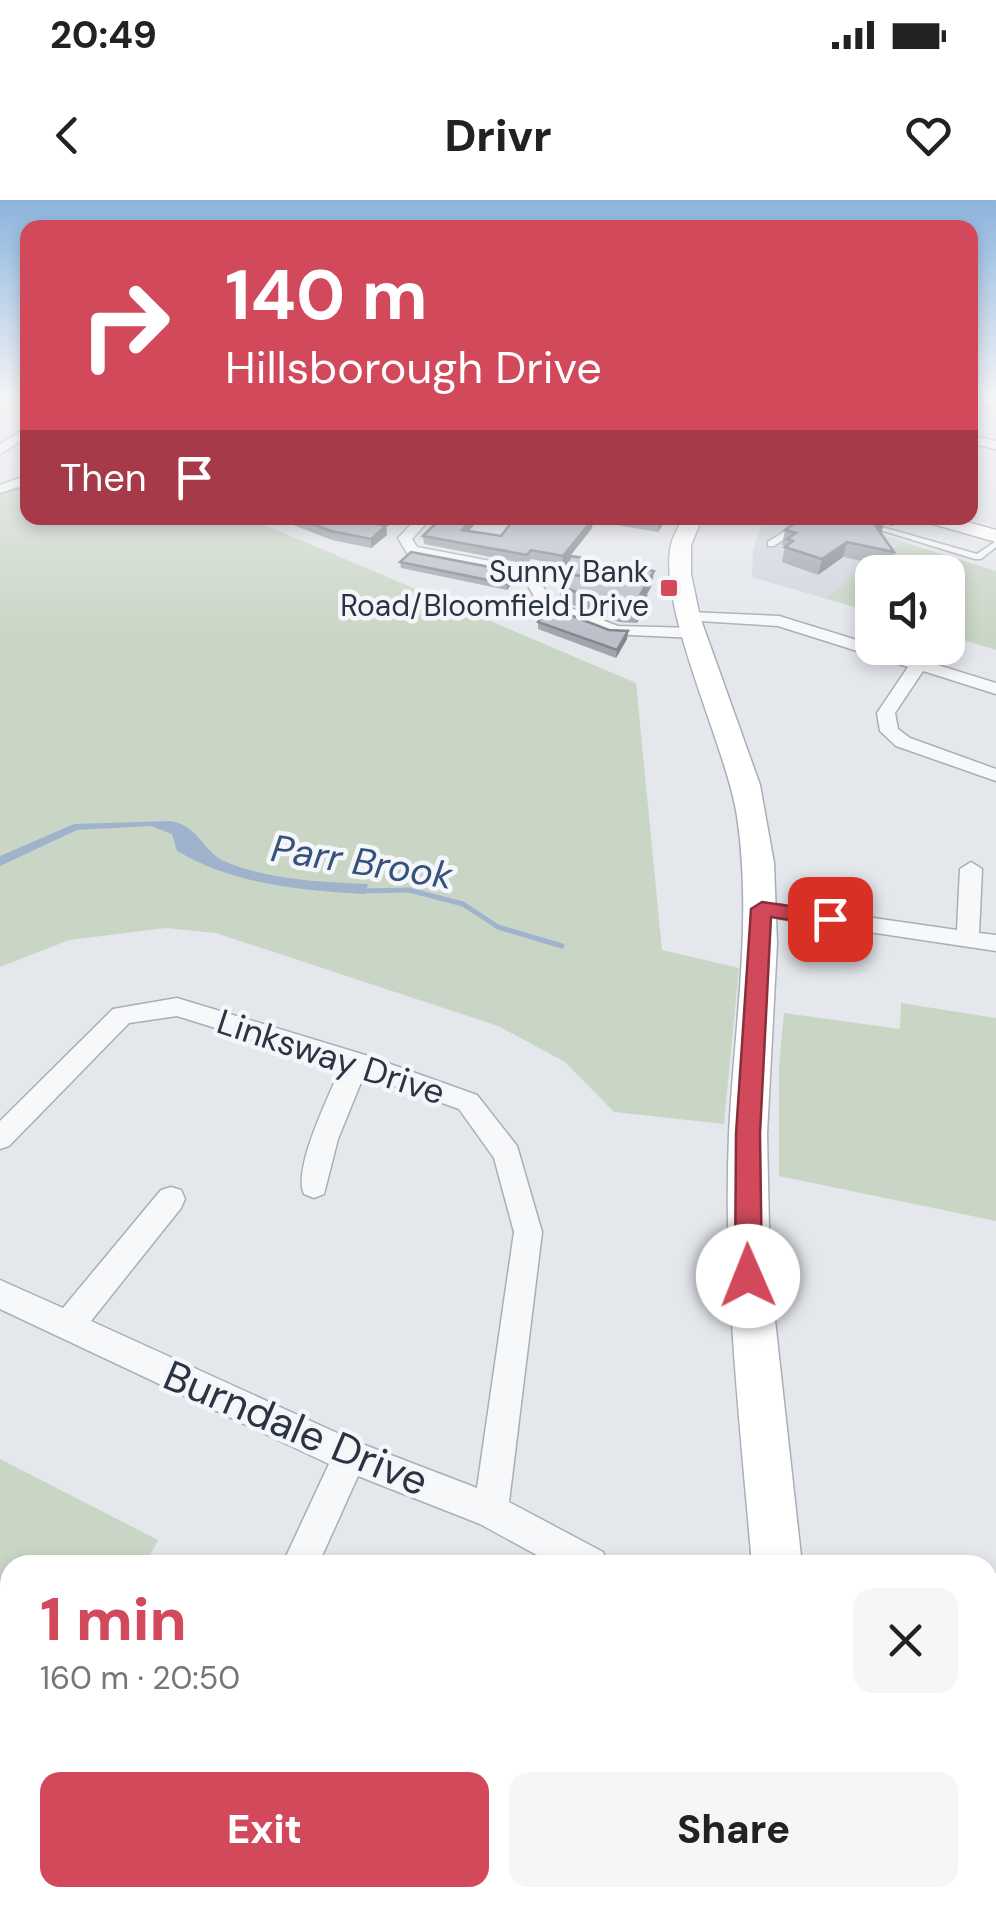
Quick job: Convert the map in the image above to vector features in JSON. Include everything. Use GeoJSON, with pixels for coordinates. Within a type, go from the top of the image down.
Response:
{"type":"FeatureCollection","features":[{"type":"Feature","properties":{"kind":"street"},"geometry":{"type":"LineString","coordinates":[[412,525],[402,531],[404,543],[412,550],[527,572],[546,604],[616,631],[779,621],[855,644]]}},
{"type":"Feature","properties":{"kind":"street"},"geometry":{"type":"LineString","coordinates":[[688,525],[681,545],[680,574],[692,625],[746,785],[762,909],[748,1134],[748,1276],[776,1555]]}},
{"type":"Feature","properties":{"kind":"street"},"geometry":{"type":"LineString","coordinates":[[954,525],[996,540]]}},
{"type":"Feature","properties":{"kind":"street"},"geometry":{"type":"LineString","coordinates":[[918,665],[886,713],[889,731],[903,742],[996,775]]}},
{"type":"Feature","properties":{"kind":"street"},"geometry":{"type":"LineString","coordinates":[[922,665],[996,689]]}},
{"type":"Feature","properties":{"kind":"street"},"geometry":{"type":"LineString","coordinates":[[968,938],[971,869]]}},
{"type":"Feature","properties":{"kind":"street"},"geometry":{"type":"LineString","coordinates":[[762,909],[996,942]]}},
{"type":"Feature","properties":{"kind":"street","name":"Linksway Drive"},"geometry":{"type":"LineString","coordinates":[[0,1138],[122,1015],[176,1007],[356,1062],[468,1102],[506,1154],[528,1232],[491,1511]]}},
{"type":"Feature","properties":{"kind":"street"},"geometry":{"type":"LineString","coordinates":[[314,1186],[325,1139],[356,1062]]}},
{"type":"Feature","properties":{"kind":"street"},"geometry":{"type":"LineString","coordinates":[[67,1327],[171,1199]]}},
{"type":"Feature","properties":{"kind":"street","name":"Burndale Drive"},"geometry":{"type":"LineString","coordinates":[[0,1294],[350,1456],[491,1511],[572,1555]]}},
{"type":"Feature","properties":{"kind":"street"},"geometry":{"type":"LineString","coordinates":[[305,1555],[350,1456]]}},
{"type":"Feature","properties":{"kind":"lane"},"geometry":{"type":"LineString","coordinates":[[772,544],[794,528],[792,525]]}},
{"type":"Feature","properties":{"kind":"lane"},"geometry":{"type":"LineString","coordinates":[[878,525],[978,558],[996,540]]}},
{"type":"Feature","properties":{"kind":"shaded area"},"geometry":{"type":"Polygon","coordinates":[[[762,525],[848,525],[945,555],[855,555],[855,607],[752,577],[753,550],[762,525]]]}},
{"type":"Feature","properties":{"kind":"shaded area"},"geometry":{"type":"Polygon","coordinates":[[[965,561],[996,571],[996,650],[965,600],[965,561]]]}},
{"type":"Feature","properties":{"kind":"green space"},"geometry":{"type":"Polygon","coordinates":[[[20,487],[20,525],[265,525],[636,683],[662,950],[739,968],[724,1124],[614,1112],[565,1062],[498,1026],[216,933],[166,928],[69,940],[0,967],[0,494],[20,487]]]}},
{"type":"Feature","properties":{"kind":"green space"},"geometry":{"type":"Polygon","coordinates":[[[902,542],[944,555],[884,555],[902,542]]]}},
{"type":"Feature","properties":{"kind":"green space"},"geometry":{"type":"Polygon","coordinates":[[[965,561],[996,571],[996,650],[965,640],[965,561]]]}},
{"type":"Feature","properties":{"kind":"green space"},"geometry":{"type":"Polygon","coordinates":[[[855,576],[855,607],[825,598],[855,576]]]}},
{"type":"Feature","properties":{"kind":"green space"},"geometry":{"type":"Polygon","coordinates":[[[901,1003],[996,1018],[996,1221],[779,1176],[779,1066],[784,1013],[900,1029],[901,1003]]]}},
{"type":"Feature","properties":{"kind":"green space"},"geometry":{"type":"Polygon","coordinates":[[[0,1459],[158,1540],[150,1555],[0,1555],[0,1459]]]}},
{"type":"Feature","properties":{"kind":"water"},"geometry":{"type":"Polygon","coordinates":[[[170,821],[188,828],[226,862],[278,876],[368,884],[365,894],[292,888],[222,872],[177,851],[172,834],[151,826],[77,830],[0,866],[0,856],[74,824],[170,821]]]}},
{"type":"Feature","properties":{"kind":"building"},"geometry":{"type":"Polygon","coordinates":[[[315,525],[386,526],[371,539],[315,525]]]}},
{"type":"Feature","properties":{"kind":"building"},"geometry":{"type":"Polygon","coordinates":[[[434,525],[466,525],[462,530],[501,536],[510,525],[588,525],[563,556],[531,550],[527,555],[423,536],[434,525]]]}},
{"type":"Feature","properties":{"kind":"building"},"geometry":{"type":"Polygon","coordinates":[[[792,525],[875,525],[894,552],[847,542],[822,559],[785,547],[793,541],[787,539],[796,533],[785,530],[792,525]]]}},
{"type":"Feature","properties":{"kind":"building"},"geometry":{"type":"Polygon","coordinates":[[[411,552],[516,572],[507,584],[400,562],[411,552]]]}},
{"type":"Feature","properties":{"kind":"building"},"geometry":{"type":"Polygon","coordinates":[[[571,556],[591,559],[580,576],[559,573],[571,556]]]}},
{"type":"Feature","properties":{"kind":"building"},"geometry":{"type":"Polygon","coordinates":[[[630,566],[654,571],[640,595],[646,596],[638,609],[620,608],[560,586],[569,574],[620,582],[630,566]]]}},
{"type":"Feature","properties":{"kind":"building"},"geometry":{"type":"Polygon","coordinates":[[[549,607],[609,630],[628,631],[617,650],[538,622],[549,607]]]}},
{"type":"Feature","properties":{"kind":"waterway","name":"Parr Brook"},"geometry":{"type":"LineString","coordinates":[[359,891],[409,890],[463,904],[498,927],[562,946]]}},
{"type":"Feature","properties":{"kind":"place","name":"Sunny Bank Road/Bloomfield Drive"},"geometry":{"type":"Point","coordinates":[669,588]}},
{"type":"Feature","properties":{"kind":"route"},"geometry":{"type":"LineString","coordinates":[[748,1276],[748,1134],[762,909],[830,919]]}}]}
